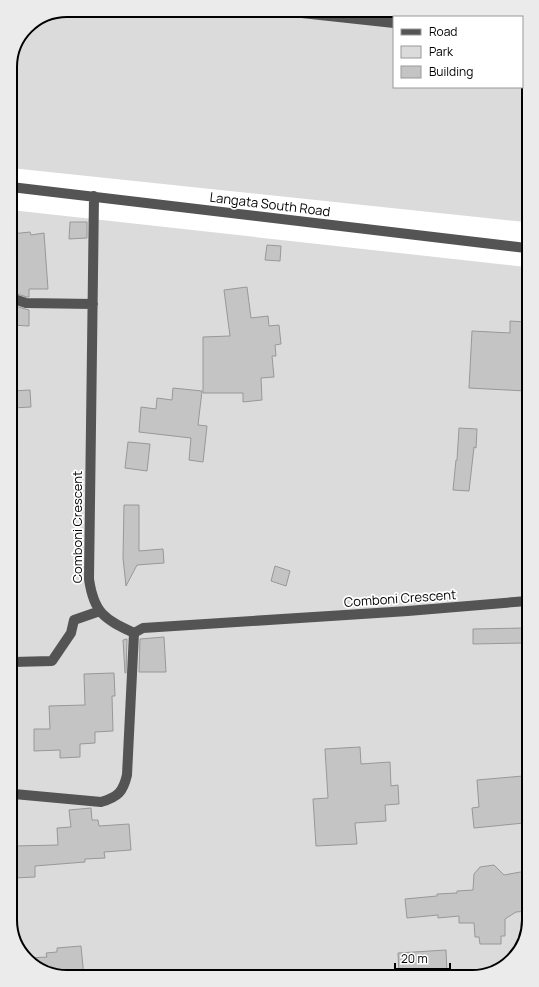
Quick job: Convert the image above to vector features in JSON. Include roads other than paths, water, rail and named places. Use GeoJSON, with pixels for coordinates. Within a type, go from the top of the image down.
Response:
{"type":"FeatureCollection","features":[{"type":"Feature","properties":{"kind":"street"},"geometry":{"type":"LineString","coordinates":[[339,17],[393,23]]}},
{"type":"Feature","properties":{"kind":"street","name":"Langata South Road"},"geometry":{"type":"LineString","coordinates":[[17,188],[522,248]]}},
{"type":"Feature","properties":{"kind":"street","name":"Comboni Crescent"},"geometry":{"type":"LineString","coordinates":[[94,196],[89,579],[91,595],[100,611],[111,622],[134,633],[143,628],[408,611],[522,601]]}},
{"type":"Feature","properties":{"kind":"street"},"geometry":{"type":"LineString","coordinates":[[17,300],[26,303],[92,304]]}},
{"type":"Feature","properties":{"kind":"street"},"geometry":{"type":"LineString","coordinates":[[17,662],[52,660],[71,633],[74,620],[100,611]]}},
{"type":"Feature","properties":{"kind":"street"},"geometry":{"type":"LineString","coordinates":[[17,794],[101,802],[113,798],[125,786],[127,775],[134,633]]}}]}
